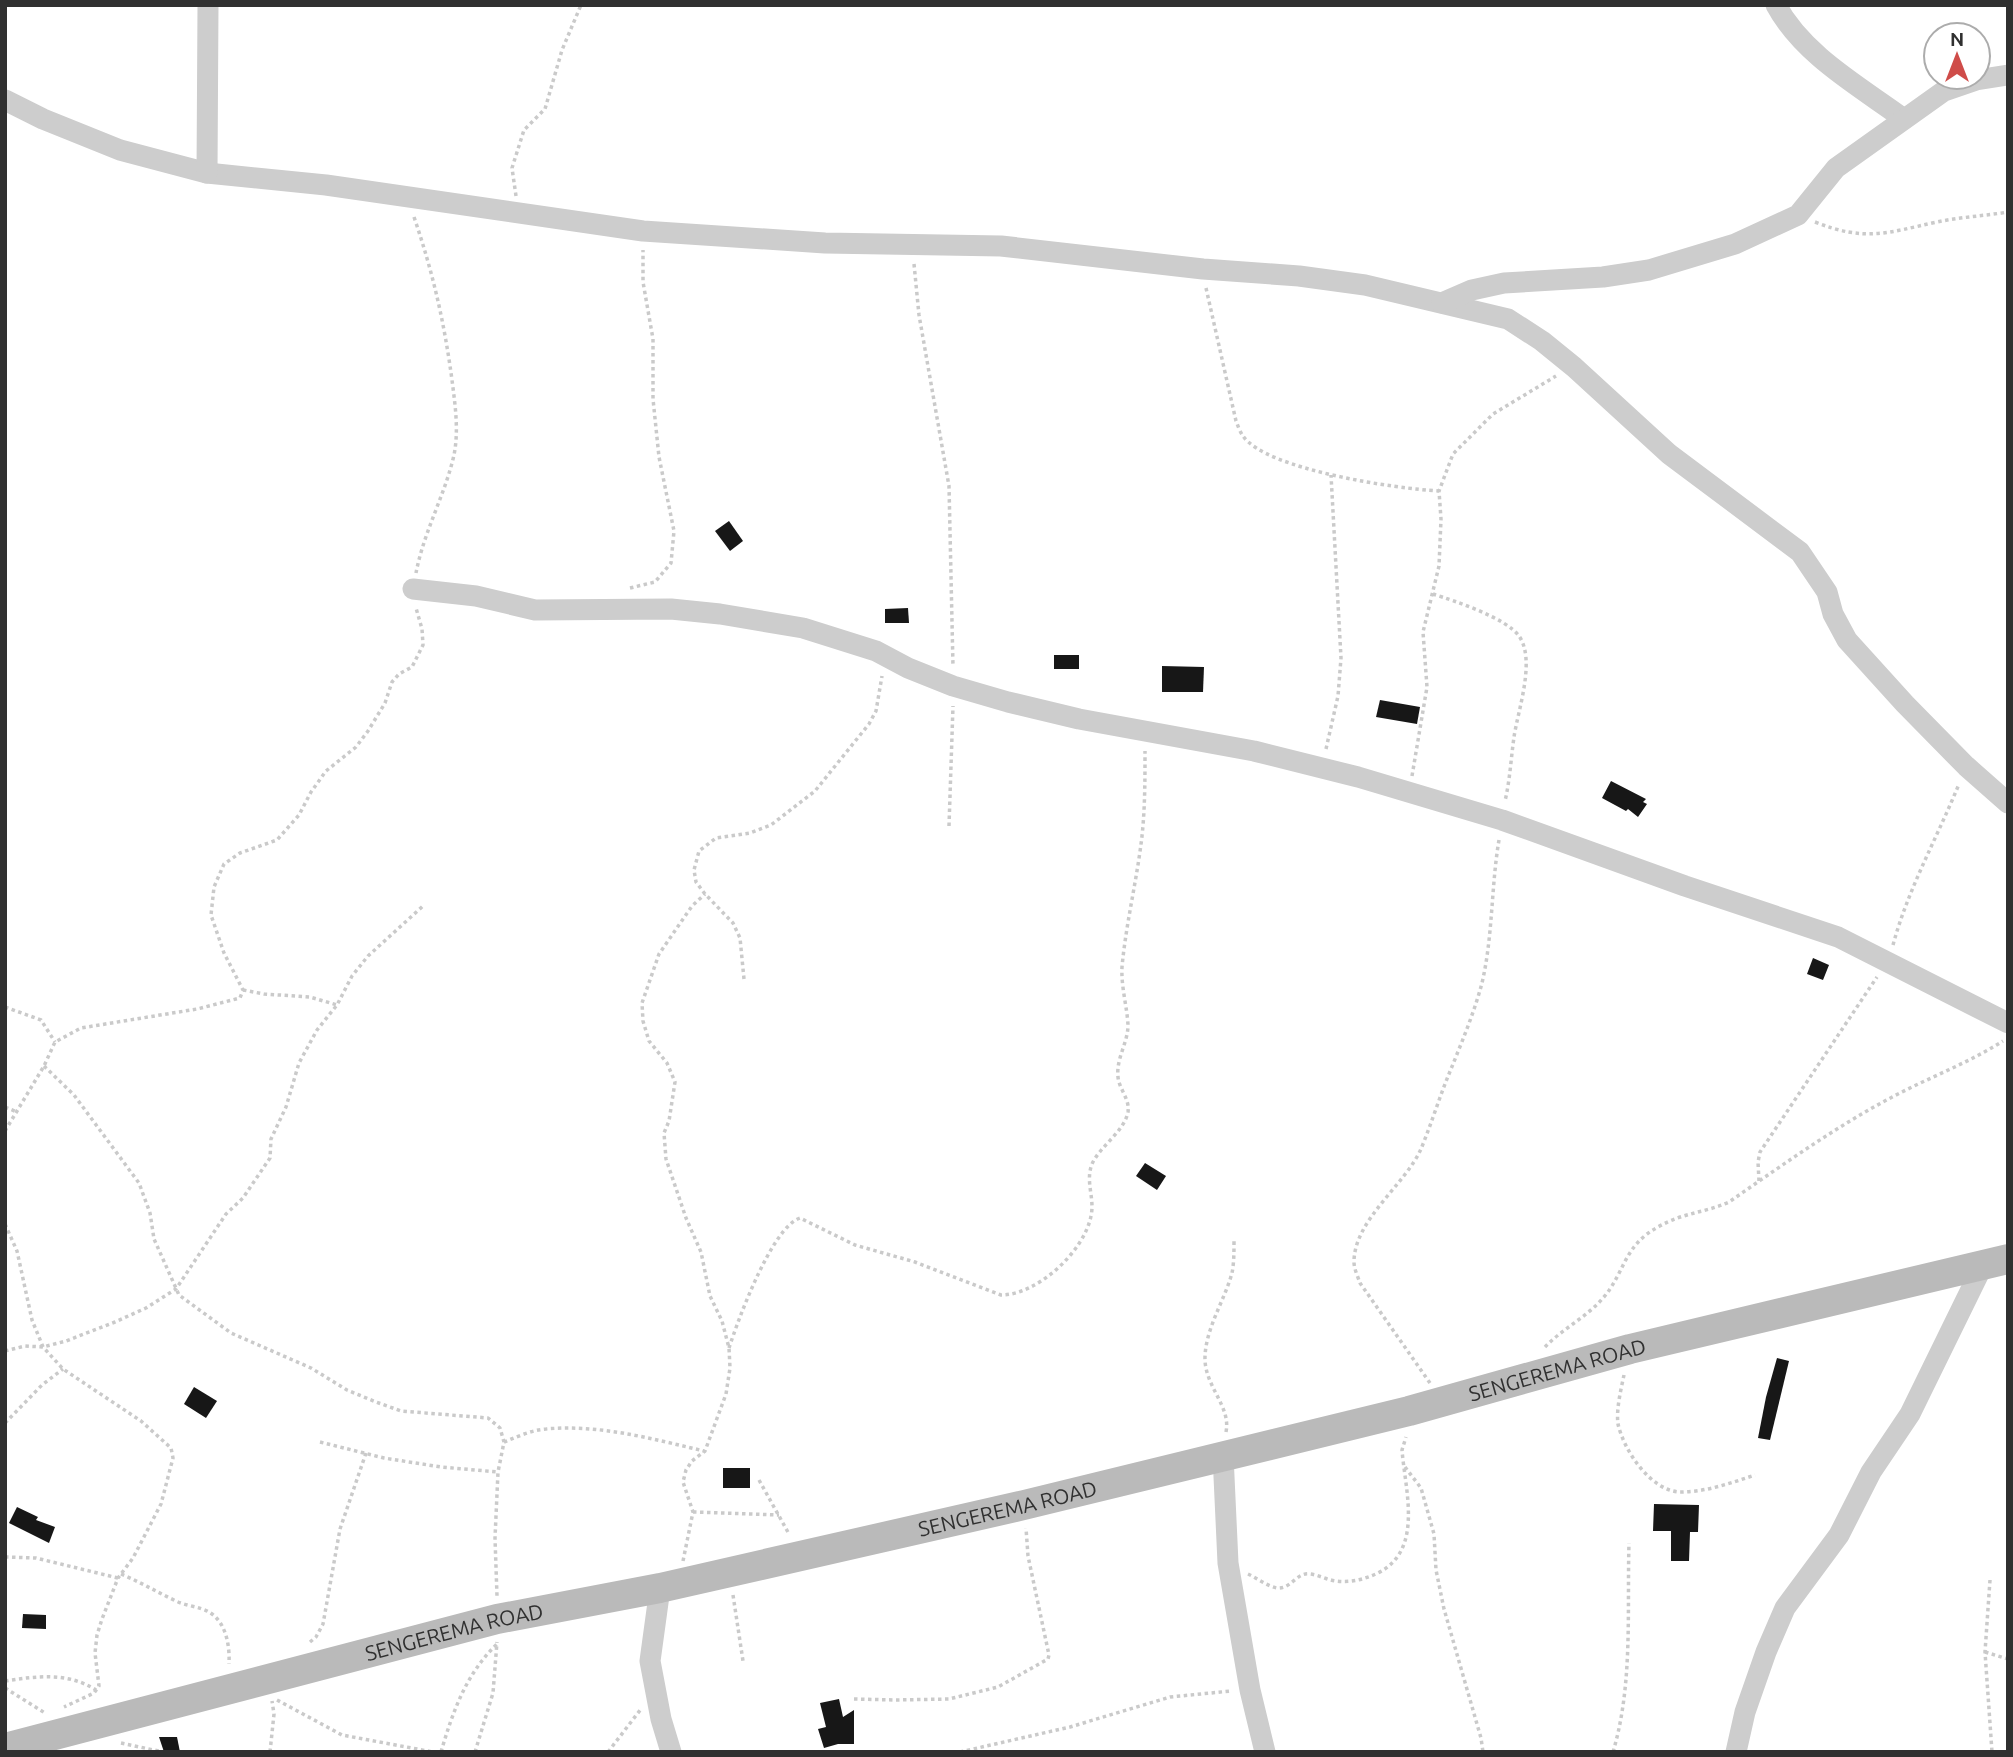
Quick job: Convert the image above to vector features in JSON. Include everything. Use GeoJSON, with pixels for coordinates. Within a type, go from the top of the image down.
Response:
{"type":"FeatureCollection","features":[{"type":"Feature","properties":{"kind":"main road","name":"SENGEREMA ROAD"},"geometry":{"type":"LineString","coordinates":[[5,1748],[225,1690],[497,1631],[670,1586],[801,1558],[1409,1411],[1630,1349],[1995,1262]]}},
{"type":"Feature","properties":{"kind":"street"},"geometry":{"type":"LineString","coordinates":[[207,173],[208,5]]}},
{"type":"Feature","properties":{"kind":"street"},"geometry":{"type":"LineString","coordinates":[[1776,5],[1787,26],[1812,50],[1904,119]]}},
{"type":"Feature","properties":{"kind":"street"},"geometry":{"type":"LineString","coordinates":[[1442,303],[1472,290],[1504,283],[1603,277],[1649,270],[1735,244],[1798,215],[1836,168],[1944,91],[1976,80],[2008,75]]}},
{"type":"Feature","properties":{"kind":"street"},"geometry":{"type":"LineString","coordinates":[[5,100],[43,119],[120,150],[207,173],[326,184],[643,231],[912,246],[1002,246],[1203,269],[1299,276],[1365,285],[1508,319],[1542,341],[1574,367],[1669,454],[1800,552],[1826,592],[1833,614],[1847,640],[1966,766],[2008,803]]}},
{"type":"Feature","properties":{"kind":"street"},"geometry":{"type":"LineString","coordinates":[[413,589],[476,596],[536,610],[671,609],[803,628],[876,651],[908,668],[953,686],[1079,719],[1254,751],[1322,768],[1502,820],[1685,886],[1838,937],[2008,1023]]}},
{"type":"Feature","properties":{"kind":"street"},"geometry":{"type":"LineString","coordinates":[[1736,1752],[1753,1688],[1785,1608],[1839,1535],[1871,1472],[1910,1414],[1995,1262]]}},
{"type":"Feature","properties":{"kind":"street"},"geometry":{"type":"LineString","coordinates":[[1223,1455],[1228,1563],[1250,1690],[1265,1752]]}},
{"type":"Feature","properties":{"kind":"street"},"geometry":{"type":"LineString","coordinates":[[670,1586],[650,1661],[671,1752]]}},
{"type":"Feature","properties":{"kind":"path"},"geometry":{"type":"LineString","coordinates":[[519,212],[512,168],[524,130],[545,108],[562,50],[581,5]]}},
{"type":"Feature","properties":{"kind":"path"},"geometry":{"type":"LineString","coordinates":[[5,1131],[44,1066],[55,1042],[81,1028],[226,1003],[240,998],[243,990],[224,953],[211,915],[214,887],[224,864],[240,853],[276,840],[299,815],[326,771],[356,747],[368,731],[385,703],[392,682],[399,674],[412,667],[423,645],[413,589],[426,533],[454,453],[457,419],[442,314],[432,271],[406,196]]}},
{"type":"Feature","properties":{"kind":"path"},"geometry":{"type":"LineString","coordinates":[[1798,215],[1859,235],[1900,232],[1939,222],[2008,212]]}},
{"type":"Feature","properties":{"kind":"path"},"geometry":{"type":"LineString","coordinates":[[595,609],[620,591],[655,582],[671,564],[674,531],[659,457],[653,398],[653,340],[643,282],[643,231]]}},
{"type":"Feature","properties":{"kind":"path"},"geometry":{"type":"LineString","coordinates":[[912,246],[919,315],[949,486],[953,686],[949,826]]}},
{"type":"Feature","properties":{"kind":"path"},"geometry":{"type":"LineString","coordinates":[[1203,269],[1210,310],[1237,421],[1244,438],[1283,460],[1331,475],[1402,489],[1439,491]]}},
{"type":"Feature","properties":{"kind":"path"},"geometry":{"type":"LineString","coordinates":[[1410,792],[1427,687],[1423,632],[1439,566],[1439,491],[1453,454],[1493,414],[1574,367]]}},
{"type":"Feature","properties":{"kind":"path"},"geometry":{"type":"LineString","coordinates":[[1322,768],[1338,696],[1341,658],[1331,475]]}},
{"type":"Feature","properties":{"kind":"path"},"geometry":{"type":"LineString","coordinates":[[1433,594],[1468,606],[1510,627],[1519,635],[1525,646],[1526,674],[1494,869],[1490,931],[1482,982],[1420,1151],[1371,1218],[1357,1246],[1354,1264],[1360,1283],[1443,1402]]}},
{"type":"Feature","properties":{"kind":"path"},"geometry":{"type":"LineString","coordinates":[[744,979],[740,938],[733,923],[696,882],[694,870],[699,851],[716,838],[750,833],[771,825],[815,791],[869,724],[876,711],[882,676],[876,651]]}},
{"type":"Feature","properties":{"kind":"path"},"geometry":{"type":"LineString","coordinates":[[729,1348],[741,1310],[766,1260],[788,1224],[800,1218],[855,1244],[915,1262],[1001,1294],[1011,1294],[1044,1279],[1064,1263],[1081,1241],[1092,1214],[1088,1185],[1090,1170],[1095,1157],[1128,1113],[1127,1101],[1118,1081],[1117,1062],[1128,1027],[1122,971],[1143,826],[1146,792],[1144,731]]}},
{"type":"Feature","properties":{"kind":"path"},"geometry":{"type":"LineString","coordinates":[[1759,1181],[1760,1152],[1888,961],[1909,891],[1935,841],[1966,766]]}},
{"type":"Feature","properties":{"kind":"path"},"geometry":{"type":"LineString","coordinates":[[670,1586],[693,1512],[682,1482],[692,1461],[705,1451],[726,1394],[730,1368],[729,1348],[722,1321],[710,1296],[701,1252],[666,1159],[664,1133],[670,1121],[675,1082],[667,1063],[649,1041],[643,1021],[642,1003],[659,954],[692,906],[705,894]]}},
{"type":"Feature","properties":{"kind":"path"},"geometry":{"type":"LineString","coordinates":[[5,1350],[25,1346],[43,1347],[115,1322],[146,1308],[176,1289],[220,1222],[243,1198],[270,1158],[271,1139],[286,1107],[299,1063],[317,1030],[368,956],[423,906]]}},
{"type":"Feature","properties":{"kind":"path"},"geometry":{"type":"LineString","coordinates":[[243,990],[310,997],[337,1004]]}},
{"type":"Feature","properties":{"kind":"path"},"geometry":{"type":"LineString","coordinates":[[5,1007],[41,1020],[55,1042]]}},
{"type":"Feature","properties":{"kind":"path"},"geometry":{"type":"LineString","coordinates":[[1541,1352],[1603,1298],[1636,1244],[1656,1228],[1683,1214],[1716,1208],[1729,1202],[1827,1135],[1896,1095],[1980,1055],[2008,1038]]}},
{"type":"Feature","properties":{"kind":"path"},"geometry":{"type":"LineString","coordinates":[[44,1066],[74,1095],[139,1183],[150,1213],[154,1239],[180,1295],[231,1333],[287,1360],[311,1368],[347,1390],[401,1411],[488,1418],[500,1428],[504,1442],[498,1472],[495,1538],[497,1631],[493,1693],[475,1752]]}},
{"type":"Feature","properties":{"kind":"path"},"geometry":{"type":"LineString","coordinates":[[5,1107],[17,1112]]}},
{"type":"Feature","properties":{"kind":"path"},"geometry":{"type":"LineString","coordinates":[[5,1224],[17,1251],[32,1320],[43,1347],[63,1369],[141,1421],[171,1448],[173,1458],[161,1504],[133,1558],[120,1576],[97,1635],[99,1686],[58,1711]]}},
{"type":"Feature","properties":{"kind":"path"},"geometry":{"type":"LineString","coordinates":[[1223,1455],[1227,1414],[1213,1392],[1205,1361],[1209,1336],[1233,1270],[1234,1241]]}},
{"type":"Feature","properties":{"kind":"path"},"geometry":{"type":"LineString","coordinates":[[1630,1349],[1621,1387],[1618,1423],[1634,1461],[1658,1486],[1679,1492],[1718,1487],[1755,1475]]}},
{"type":"Feature","properties":{"kind":"path"},"geometry":{"type":"LineString","coordinates":[[5,1423],[42,1385],[63,1369]]}},
{"type":"Feature","properties":{"kind":"path"},"geometry":{"type":"LineString","coordinates":[[1228,1563],[1269,1586],[1279,1588],[1305,1574],[1338,1582],[1366,1578],[1385,1569],[1398,1558],[1406,1542],[1409,1527],[1402,1450],[1409,1411]]}},
{"type":"Feature","properties":{"kind":"path"},"geometry":{"type":"LineString","coordinates":[[504,1442],[545,1429],[593,1430],[633,1435],[705,1451]]}},
{"type":"Feature","properties":{"kind":"path"},"geometry":{"type":"LineString","coordinates":[[320,1442],[440,1467],[498,1472]]}},
{"type":"Feature","properties":{"kind":"path"},"geometry":{"type":"LineString","coordinates":[[305,1647],[316,1637],[323,1624],[341,1529],[366,1453]]}},
{"type":"Feature","properties":{"kind":"path"},"geometry":{"type":"LineString","coordinates":[[1404,1465],[1420,1488],[1434,1534],[1436,1570],[1444,1609],[1482,1738],[1483,1752]]}},
{"type":"Feature","properties":{"kind":"path"},"geometry":{"type":"LineString","coordinates":[[759,1480],[801,1558]]}},
{"type":"Feature","properties":{"kind":"path"},"geometry":{"type":"LineString","coordinates":[[853,1699],[949,1699],[998,1687],[1048,1659],[1028,1556],[1024,1505]]}},
{"type":"Feature","properties":{"kind":"path"},"geometry":{"type":"LineString","coordinates":[[693,1512],[779,1515]]}},
{"type":"Feature","properties":{"kind":"path"},"geometry":{"type":"LineString","coordinates":[[1613,1752],[1622,1715],[1626,1663],[1629,1543]]}},
{"type":"Feature","properties":{"kind":"path"},"geometry":{"type":"LineString","coordinates":[[5,1558],[36,1558],[120,1576],[181,1604],[205,1609],[214,1614],[224,1628],[230,1650],[225,1690]]}},
{"type":"Feature","properties":{"kind":"path"},"geometry":{"type":"LineString","coordinates":[[730,1573],[743,1661]]}},
{"type":"Feature","properties":{"kind":"path"},"geometry":{"type":"LineString","coordinates":[[1990,1580],[1985,1651],[1992,1752]]}},
{"type":"Feature","properties":{"kind":"path"},"geometry":{"type":"LineString","coordinates":[[441,1752],[448,1726],[466,1683],[497,1631]]}},
{"type":"Feature","properties":{"kind":"path"},"geometry":{"type":"LineString","coordinates":[[1985,1651],[2008,1659]]}},
{"type":"Feature","properties":{"kind":"path"},"geometry":{"type":"LineString","coordinates":[[5,1681],[54,1676],[84,1683],[96,1690]]}},
{"type":"Feature","properties":{"kind":"path"},"geometry":{"type":"LineString","coordinates":[[5,1688],[33,1707],[52,1714]]}},
{"type":"Feature","properties":{"kind":"path"},"geometry":{"type":"LineString","coordinates":[[960,1752],[1070,1727],[1170,1697],[1213,1691],[1250,1690]]}},
{"type":"Feature","properties":{"kind":"path"},"geometry":{"type":"LineString","coordinates":[[608,1752],[636,1714],[656,1696]]}},
{"type":"Feature","properties":{"kind":"path"},"geometry":{"type":"LineString","coordinates":[[270,1752],[274,1714],[272,1697],[342,1735],[433,1752]]}},
{"type":"Feature","properties":{"kind":"path"},"geometry":{"type":"LineString","coordinates":[[398,1745],[398,1752]]}},
{"type":"Feature","properties":{"kind":"building"},"geometry":{"type":"Polygon","coordinates":[[[729,521],[743,541],[730,551],[715,531],[729,521]]]}},
{"type":"Feature","properties":{"kind":"building"},"geometry":{"type":"Polygon","coordinates":[[[908,608],[909,623],[885,623],[885,609],[908,608]]]}},
{"type":"Feature","properties":{"kind":"building"},"geometry":{"type":"Polygon","coordinates":[[[1054,655],[1079,655],[1079,669],[1054,669],[1054,655]]]}},
{"type":"Feature","properties":{"kind":"building"},"geometry":{"type":"Polygon","coordinates":[[[1162,666],[1204,667],[1203,692],[1162,692],[1162,666]]]}},
{"type":"Feature","properties":{"kind":"building"},"geometry":{"type":"Polygon","coordinates":[[[1380,700],[1420,707],[1417,724],[1376,717],[1380,700]]]}},
{"type":"Feature","properties":{"kind":"building"},"geometry":{"type":"Polygon","coordinates":[[[1611,781],[1646,799],[1643,802],[1647,804],[1638,817],[1628,809],[1626,811],[1602,798],[1611,781]]]}},
{"type":"Feature","properties":{"kind":"building"},"geometry":{"type":"Polygon","coordinates":[[[1813,958],[1829,965],[1823,980],[1807,974],[1813,958]]]}},
{"type":"Feature","properties":{"kind":"building"},"geometry":{"type":"Polygon","coordinates":[[[1145,1163],[1166,1176],[1157,1190],[1136,1176],[1145,1163]]]}},
{"type":"Feature","properties":{"kind":"building"},"geometry":{"type":"Polygon","coordinates":[[[1777,1358],[1789,1361],[1770,1440],[1758,1438],[1777,1358]]]}},
{"type":"Feature","properties":{"kind":"building"},"geometry":{"type":"Polygon","coordinates":[[[194,1387],[217,1401],[206,1418],[184,1404],[194,1387]]]}},
{"type":"Feature","properties":{"kind":"building"},"geometry":{"type":"Polygon","coordinates":[[[723,1468],[750,1468],[750,1488],[723,1488],[723,1468]]]}},
{"type":"Feature","properties":{"kind":"building"},"geometry":{"type":"Polygon","coordinates":[[[1654,1504],[1699,1505],[1698,1532],[1690,1532],[1689,1561],[1671,1561],[1671,1531],[1653,1531],[1654,1504]]]}},
{"type":"Feature","properties":{"kind":"building"},"geometry":{"type":"Polygon","coordinates":[[[17,1507],[38,1517],[36,1520],[55,1527],[49,1543],[9,1523],[17,1507]]]}},
{"type":"Feature","properties":{"kind":"building"},"geometry":{"type":"Polygon","coordinates":[[[23,1614],[46,1615],[46,1629],[22,1628],[23,1614]]]}},
{"type":"Feature","properties":{"kind":"building"},"geometry":{"type":"Polygon","coordinates":[[[839,1699],[843,1717],[854,1710],[854,1744],[838,1744],[824,1748],[818,1729],[826,1727],[820,1703],[839,1699]]]}},
{"type":"Feature","properties":{"kind":"building"},"geometry":{"type":"Polygon","coordinates":[[[159,1737],[177,1737],[180,1752],[164,1752],[159,1737]]]}}]}
